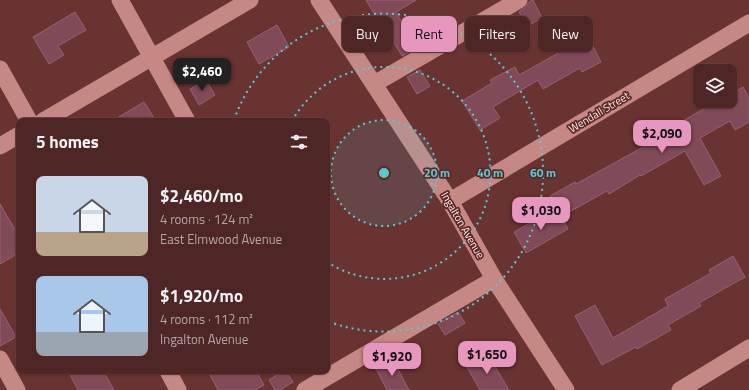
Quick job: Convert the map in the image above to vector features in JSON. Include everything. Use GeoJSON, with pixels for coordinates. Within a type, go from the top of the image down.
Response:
{"type":"FeatureCollection","features":[{"type":"Feature","properties":{"kind":"street"},"geometry":{"type":"LineString","coordinates":[[120,0],[185,118]]}},
{"type":"Feature","properties":{"kind":"street"},"geometry":{"type":"LineString","coordinates":[[48,118],[250,0]]}},
{"type":"Feature","properties":{"kind":"street","name":"Ingalton Avenue"},"geometry":{"type":"LineString","coordinates":[[319,0],[450,201],[494,279],[566,390]]}},
{"type":"Feature","properties":{"kind":"street"},"geometry":{"type":"LineString","coordinates":[[374,84],[519,0]]}},
{"type":"Feature","properties":{"kind":"street","name":"Wendall Street"},"geometry":{"type":"LineString","coordinates":[[450,201],[749,23]]}},
{"type":"Feature","properties":{"kind":"street"},"geometry":{"type":"LineString","coordinates":[[0,69],[27,118]]}},
{"type":"Feature","properties":{"kind":"street"},"geometry":{"type":"LineString","coordinates":[[0,146],[16,137]]}},
{"type":"Feature","properties":{"kind":"street"},"geometry":{"type":"LineString","coordinates":[[330,371],[494,279]]}},
{"type":"Feature","properties":{"kind":"street"},"geometry":{"type":"LineString","coordinates":[[680,390],[749,348]]}},
{"type":"Feature","properties":{"kind":"street"},"geometry":{"type":"LineString","coordinates":[[0,359],[17,390]]}},
{"type":"Feature","properties":{"kind":"street"},"geometry":{"type":"LineString","coordinates":[[170,374],[178,390]]}},
{"type":"Feature","properties":{"kind":"street"},"geometry":{"type":"LineString","coordinates":[[305,390],[325,374]]}},
{"type":"Feature","properties":{"kind":"building"},"geometry":{"type":"Polygon","coordinates":[[[366,0],[416,0],[396,12],[401,21],[401,52],[409,52],[402,56],[393,41],[393,16],[376,16],[366,0]]]}},
{"type":"Feature","properties":{"kind":"building"},"geometry":{"type":"Polygon","coordinates":[[[533,0],[541,16],[538,16],[538,20],[530,24],[530,16],[521,16],[519,12],[533,0]]]}},
{"type":"Feature","properties":{"kind":"building"},"geometry":{"type":"Polygon","coordinates":[[[75,12],[86,30],[58,46],[64,55],[49,64],[33,37],[75,12]]]}},
{"type":"Feature","properties":{"kind":"building"},"geometry":{"type":"Polygon","coordinates":[[[277,25],[289,47],[259,64],[247,42],[277,25]]]}},
{"type":"Feature","properties":{"kind":"building"},"geometry":{"type":"Polygon","coordinates":[[[593,46],[601,62],[582,72],[580,68],[543,89],[538,80],[493,107],[500,118],[480,130],[462,101],[492,83],[490,80],[515,67],[519,75],[560,52],[593,52],[593,46]]]}},
{"type":"Feature","properties":{"kind":"building"},"geometry":{"type":"Polygon","coordinates":[[[420,70],[430,86],[417,94],[407,77],[420,70]]]}},
{"type":"Feature","properties":{"kind":"building"},"geometry":{"type":"Polygon","coordinates":[[[206,80],[215,95],[199,105],[190,89],[206,80]]]}},
{"type":"Feature","properties":{"kind":"building"},"geometry":{"type":"Polygon","coordinates":[[[743,87],[749,98],[749,122],[735,130],[730,121],[700,138],[721,176],[704,185],[685,151],[641,176],[640,175],[609,194],[607,191],[562,216],[550,196],[575,182],[576,184],[685,124],[683,121],[705,108],[737,108],[737,91],[743,87]]]}},
{"type":"Feature","properties":{"kind":"building"},"geometry":{"type":"Polygon","coordinates":[[[144,102],[154,118],[117,118],[144,102]]]}},
{"type":"Feature","properties":{"kind":"building"},"geometry":{"type":"Polygon","coordinates":[[[0,204],[16,231],[16,255],[0,264],[0,204]]]}},
{"type":"Feature","properties":{"kind":"building"},"geometry":{"type":"Polygon","coordinates":[[[557,208],[568,229],[526,253],[514,232],[557,208]]]}},
{"type":"Feature","properties":{"kind":"building"},"geometry":{"type":"Polygon","coordinates":[[[733,256],[745,277],[699,303],[701,306],[668,325],[671,330],[637,349],[636,347],[602,365],[575,316],[595,305],[613,338],[668,306],[665,299],[711,273],[709,270],[733,256]]]}},
{"type":"Feature","properties":{"kind":"building"},"geometry":{"type":"Polygon","coordinates":[[[0,309],[16,337],[0,346],[0,309]]]}},
{"type":"Feature","properties":{"kind":"building"},"geometry":{"type":"Polygon","coordinates":[[[458,312],[465,323],[445,335],[438,324],[458,312]]]}},
{"type":"Feature","properties":{"kind":"building"},"geometry":{"type":"Polygon","coordinates":[[[488,355],[509,390],[480,390],[467,367],[488,355]]]}},
{"type":"Feature","properties":{"kind":"building"},"geometry":{"type":"Polygon","coordinates":[[[393,360],[409,390],[387,390],[376,369],[393,360]]]}},
{"type":"Feature","properties":{"kind":"building"},"geometry":{"type":"Polygon","coordinates":[[[70,374],[105,374],[114,390],[78,390],[70,374]]]}},
{"type":"Feature","properties":{"kind":"building"},"geometry":{"type":"Polygon","coordinates":[[[210,374],[258,374],[264,385],[255,390],[218,390],[210,374]]]}},
{"type":"Feature","properties":{"kind":"building"},"geometry":{"type":"Polygon","coordinates":[[[278,374],[288,374],[293,382],[280,390],[275,390],[269,380],[278,374]]]}}]}
